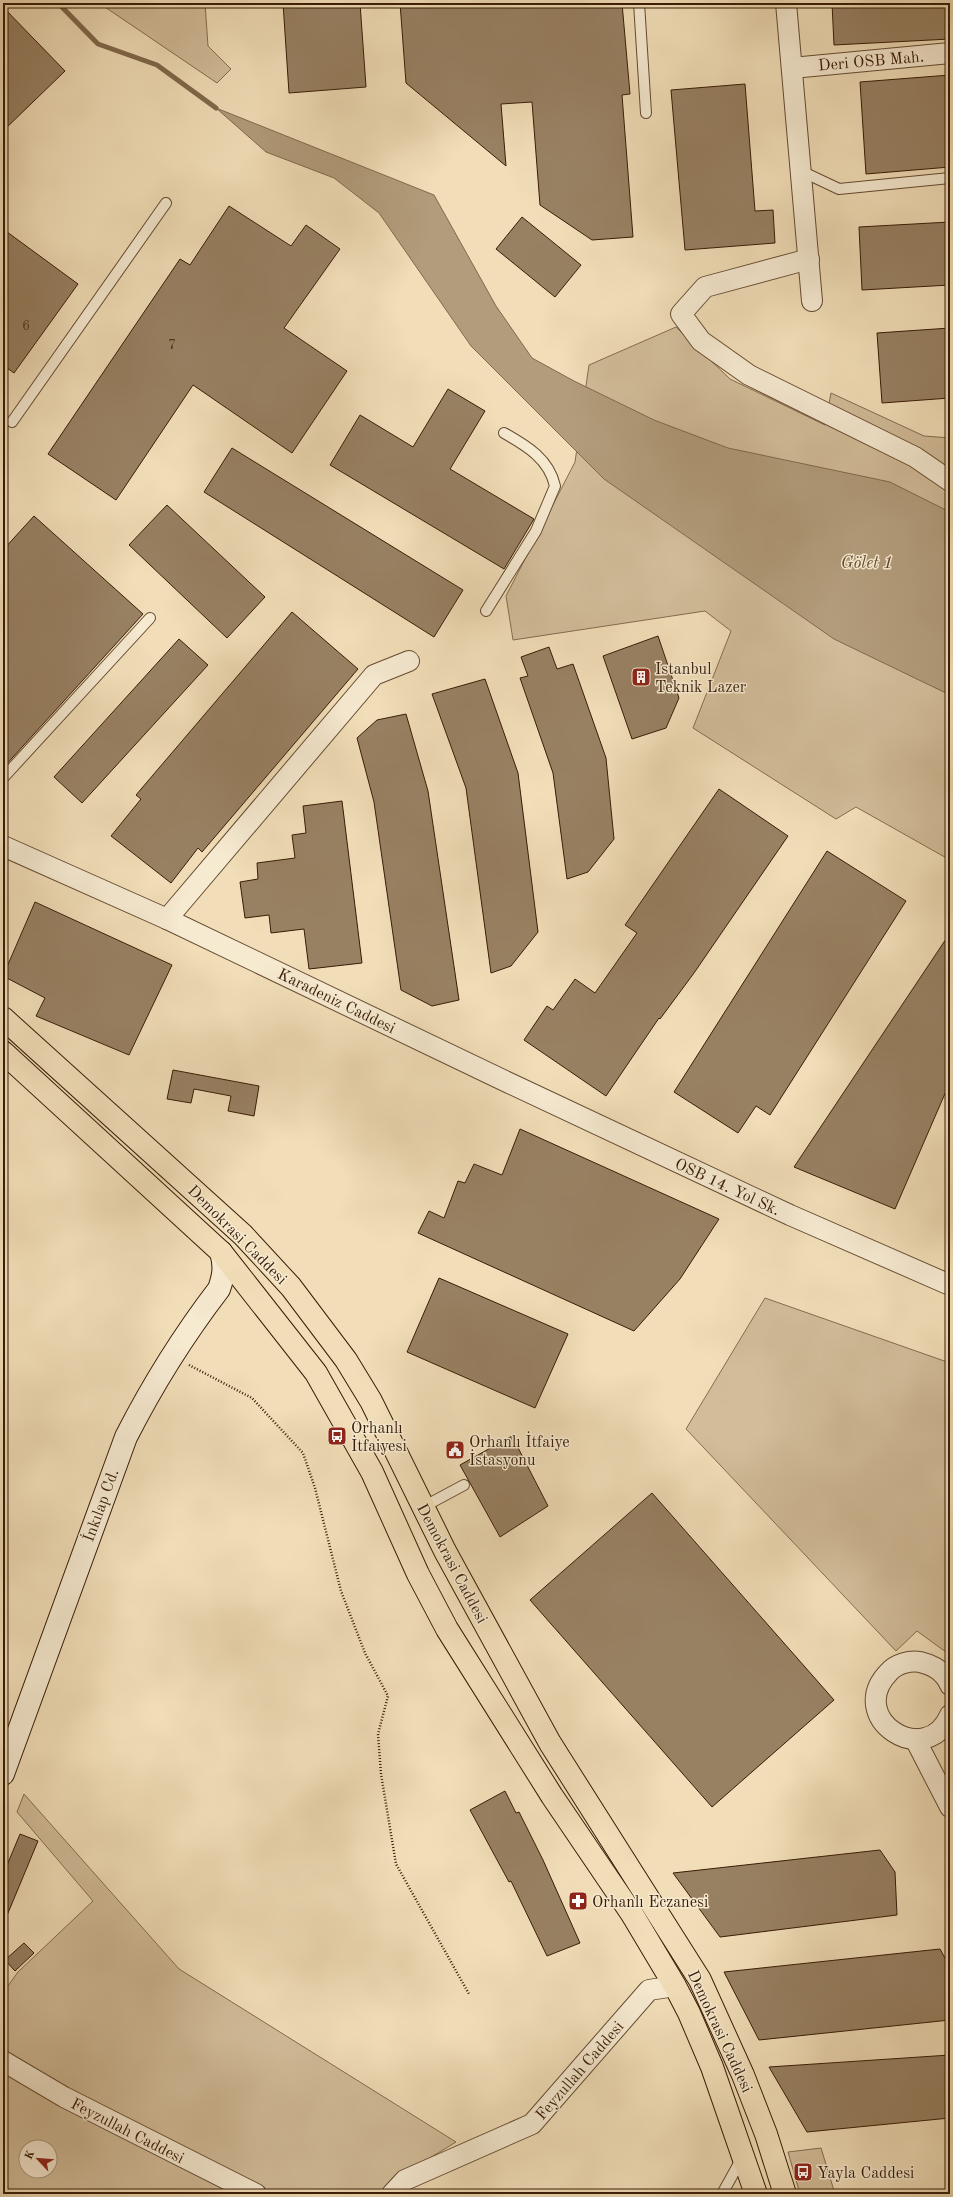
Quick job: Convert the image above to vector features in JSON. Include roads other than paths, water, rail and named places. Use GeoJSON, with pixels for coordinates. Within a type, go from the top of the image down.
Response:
{"type":"FeatureCollection","features":[{"type":"Feature","properties":{"kind":"main road","name":"Demokrasi Caddesi"},"geometry":{"type":"LineString","coordinates":[[3,1018],[243,1235],[291,1287],[324,1329],[360,1383],[423,1507],[550,1742],[700,1980],[746,2082],[766,2134],[785,2194]]}},
{"type":"Feature","properties":{"kind":"main road","name":"Demokrasi Caddesi"},"geometry":{"type":"LineString","coordinates":[[3,1052],[221,1252],[316,1373],[372,1472],[406,1550],[447,1628],[552,1796],[632,1914],[675,1986],[689,2013],[712,2067],[744,2155],[756,2194]]}},
{"type":"Feature","properties":{"kind":"main road"},"geometry":{"type":"LineString","coordinates":[[221,1252],[249,1275],[262,1282],[276,1287],[291,1287]]}},
{"type":"Feature","properties":{"kind":"main road"},"geometry":{"type":"LineString","coordinates":[[406,1550],[423,1507]]}},
{"type":"Feature","properties":{"kind":"street"},"geometry":{"type":"LineString","coordinates":[[786,3],[812,301]]}},
{"type":"Feature","properties":{"kind":"street","name":"Deri OSB Mah."},"geometry":{"type":"LineString","coordinates":[[792,68],[950,53]]}},
{"type":"Feature","properties":{"kind":"street"},"geometry":{"type":"LineString","coordinates":[[809,259],[705,287],[681,314],[701,341],[749,376],[915,457],[950,481]]}},
{"type":"Feature","properties":{"kind":"street"},"geometry":{"type":"LineString","coordinates":[[167,919],[374,675],[409,661]]}},
{"type":"Feature","properties":{"kind":"street","name":"Karadeniz Caddesi"},"geometry":{"type":"LineString","coordinates":[[4,848],[167,919],[507,1082]]}},
{"type":"Feature","properties":{"kind":"street","name":"OSB 14. Yol Sk."},"geometry":{"type":"LineString","coordinates":[[507,1082],[790,1215],[950,1285]]}},
{"type":"Feature","properties":{"kind":"street","name":"İnkılap Cd."},"geometry":{"type":"LineString","coordinates":[[3,1774],[126,1437],[149,1392],[171,1356],[219,1289],[224,1278],[225,1265],[221,1252]]}},
{"type":"Feature","properties":{"kind":"street"},"geometry":{"type":"LineString","coordinates":[[206,1306],[219,1295],[231,1290],[243,1292],[264,1305]]}},
{"type":"Feature","properties":{"kind":"street"},"geometry":{"type":"LineString","coordinates":[[950,1685],[941,1672],[930,1664],[917,1661],[904,1663],[892,1669],[883,1678],[878,1688],[876,1700],[880,1718],[892,1732],[903,1737],[915,1739],[927,1737],[938,1731],[950,1715]]}},
{"type":"Feature","properties":{"kind":"street"},"geometry":{"type":"LineString","coordinates":[[915,1739],[950,1807]]}},
{"type":"Feature","properties":{"kind":"street","name":"Feyzullah Caddesi"},"geometry":{"type":"LineString","coordinates":[[392,2194],[405,2180],[532,2124],[649,1990],[675,1986]]}},
{"type":"Feature","properties":{"kind":"street","name":"Feyzullah Caddesi"},"geometry":{"type":"LineString","coordinates":[[3,2061],[64,2097],[256,2194]]}},
{"type":"Feature","properties":{"kind":"lane"},"geometry":{"type":"LineString","coordinates":[[639,3],[646,113]]}},
{"type":"Feature","properties":{"kind":"lane"},"geometry":{"type":"LineString","coordinates":[[801,171],[839,189],[950,178]]}},
{"type":"Feature","properties":{"kind":"lane"},"geometry":{"type":"LineString","coordinates":[[12,422],[166,204]]}},
{"type":"Feature","properties":{"kind":"lane"},"geometry":{"type":"LineString","coordinates":[[486,611],[536,531],[555,486],[549,467],[531,449],[504,433]]}},
{"type":"Feature","properties":{"kind":"lane"},"geometry":{"type":"LineString","coordinates":[[3,778],[150,618]]}},
{"type":"Feature","properties":{"kind":"lane"},"geometry":{"type":"LineString","coordinates":[[423,1507],[464,1485]]}},
{"type":"Feature","properties":{"kind":"lane"},"geometry":{"type":"LineString","coordinates":[[722,2194],[744,2155]]}},
{"type":"Feature","properties":{"kind":"water","name":"Gölet 1"},"geometry":{"type":"Polygon","coordinates":[[[216,108],[434,195],[496,306],[532,358],[574,381],[654,420],[728,448],[890,482],[950,512],[950,695],[834,639],[604,479],[471,346],[379,213],[334,178],[266,152],[216,108]]]}},
{"type":"Feature","properties":{"kind":"waterway"},"geometry":{"type":"LineString","coordinates":[[58,3],[98,44],[157,65],[216,108]]}},
{"type":"Feature","properties":{"kind":"place","name":"Istanbul Teknik Lazer"},"geometry":{"type":"Point","coordinates":[641,677]}},
{"type":"Feature","properties":{"kind":"place","name":"Orhanlı İtfaiyesi"},"geometry":{"type":"Point","coordinates":[337,1436]}},
{"type":"Feature","properties":{"kind":"place","name":"Orhanlı İtfaiye İstasyonu"},"geometry":{"type":"Point","coordinates":[455,1450]}},
{"type":"Feature","properties":{"kind":"place","name":"Orhanlı Eczanesi"},"geometry":{"type":"Point","coordinates":[578,1901]}},
{"type":"Feature","properties":{"kind":"place","name":"Yayla Caddesi"},"geometry":{"type":"Point","coordinates":[803,2172]}}]}
